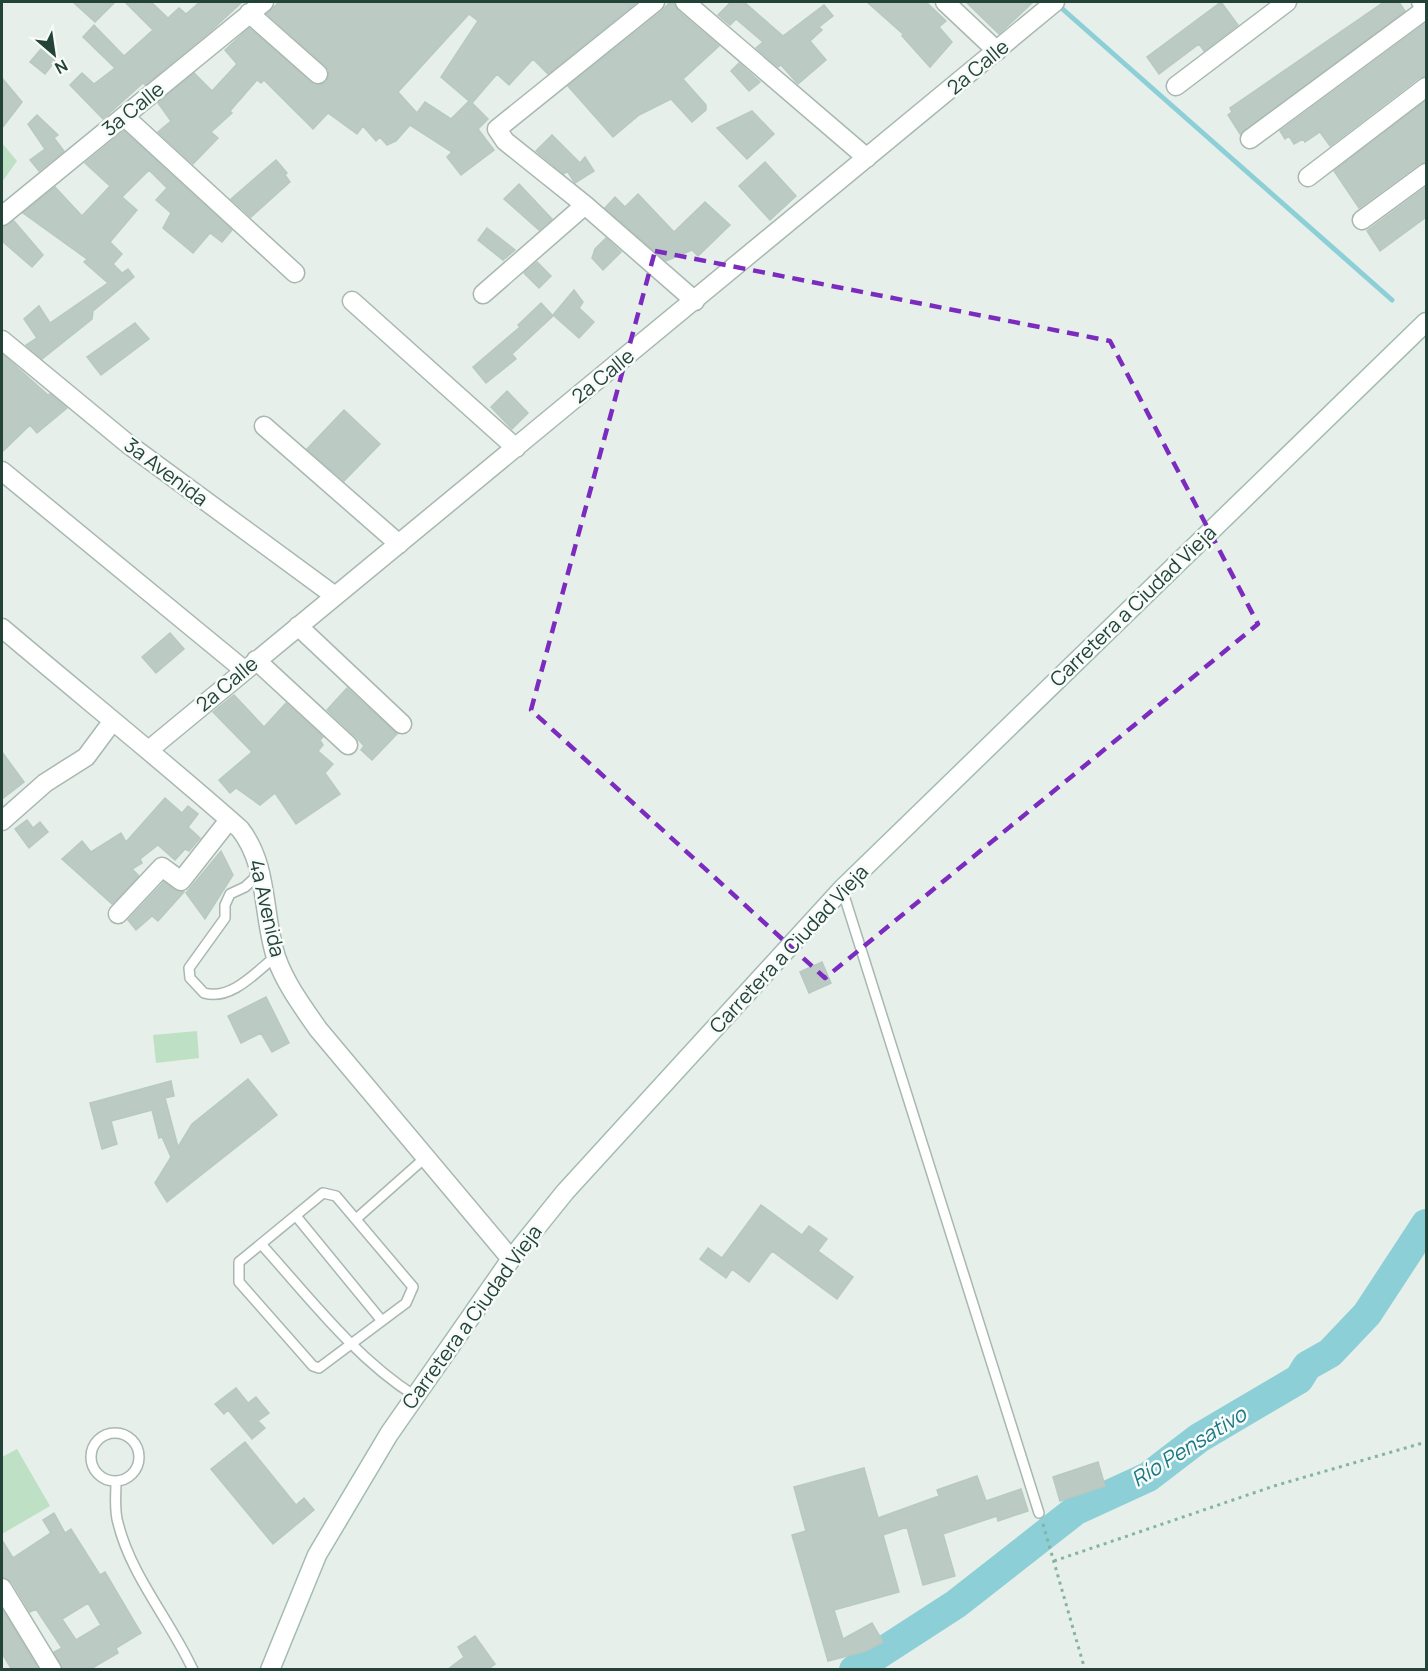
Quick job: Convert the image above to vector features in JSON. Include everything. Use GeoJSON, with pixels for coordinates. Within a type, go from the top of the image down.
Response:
{"type":"FeatureCollection","features":[{"type":"Feature","properties":{"kind":"street","name":"3a Calle"},"geometry":{"type":"LineString","coordinates":[[2,216],[264,2]]}},
{"type":"Feature","properties":{"kind":"street"},"geometry":{"type":"LineString","coordinates":[[655,2],[497,129],[505,141],[585,206],[694,301]]}},
{"type":"Feature","properties":{"kind":"street"},"geometry":{"type":"LineString","coordinates":[[686,2],[867,159]]}},
{"type":"Feature","properties":{"kind":"street"},"geometry":{"type":"LineString","coordinates":[[945,2],[997,51]]}},
{"type":"Feature","properties":{"kind":"street","name":"2a Calle"},"geometry":{"type":"LineString","coordinates":[[150,749],[1055,2]]}},
{"type":"Feature","properties":{"kind":"street"},"geometry":{"type":"LineString","coordinates":[[1176,86],[1287,2]]}},
{"type":"Feature","properties":{"kind":"street"},"geometry":{"type":"LineString","coordinates":[[1250,139],[1426,8],[1421,2]]}},
{"type":"Feature","properties":{"kind":"street"},"geometry":{"type":"LineString","coordinates":[[249,13],[318,74]]}},
{"type":"Feature","properties":{"kind":"street"},"geometry":{"type":"LineString","coordinates":[[1308,177],[1426,87]]}},
{"type":"Feature","properties":{"kind":"street"},"geometry":{"type":"LineString","coordinates":[[125,117],[295,273]]}},
{"type":"Feature","properties":{"kind":"street"},"geometry":{"type":"LineString","coordinates":[[1362,220],[1426,173]]}},
{"type":"Feature","properties":{"kind":"street"},"geometry":{"type":"LineString","coordinates":[[483,294],[585,206]]}},
{"type":"Feature","properties":{"kind":"street"},"geometry":{"type":"LineString","coordinates":[[352,301],[516,448]]}},
{"type":"Feature","properties":{"kind":"street","name":"Carretera a Ciudad Vieja"},"geometry":{"type":"LineString","coordinates":[[270,1670],[317,1555],[389,1434],[511,1259],[564,1192],[842,889],[1426,322]]}},
{"type":"Feature","properties":{"kind":"street","name":"3a Avenida"},"geometry":{"type":"LineString","coordinates":[[2,340],[128,444],[335,596]]}},
{"type":"Feature","properties":{"kind":"street"},"geometry":{"type":"LineString","coordinates":[[264,426],[399,544]]}},
{"type":"Feature","properties":{"kind":"street"},"geometry":{"type":"LineString","coordinates":[[2,471],[250,665],[348,745]]}},
{"type":"Feature","properties":{"kind":"street"},"geometry":{"type":"LineString","coordinates":[[298,626],[402,724]]}},
{"type":"Feature","properties":{"kind":"street","name":"4a Avenida"},"geometry":{"type":"LineString","coordinates":[[5,636],[112,722],[150,749],[230,820],[251,844],[260,873],[276,956],[293,994],[318,1029],[511,1259]]}},
{"type":"Feature","properties":{"kind":"street"},"geometry":{"type":"LineString","coordinates":[[2,821],[45,783],[86,757],[112,722]]}},
{"type":"Feature","properties":{"kind":"street"},"geometry":{"type":"LineString","coordinates":[[118,915],[162,867],[181,881],[230,820]]}},
{"type":"Feature","properties":{"kind":"street"},"geometry":{"type":"LineString","coordinates":[[2,1588],[52,1670]]}},
{"type":"Feature","properties":{"kind":"lane"},"geometry":{"type":"LineString","coordinates":[[260,873],[245,887],[230,894],[225,906],[225,918],[189,968],[190,978],[204,993],[212,996],[230,992],[276,956]]}},
{"type":"Feature","properties":{"kind":"lane"},"geometry":{"type":"LineString","coordinates":[[842,889],[1039,1513]]}},
{"type":"Feature","properties":{"kind":"lane"},"geometry":{"type":"LineString","coordinates":[[356,1219],[426,1157]]}},
{"type":"Feature","properties":{"kind":"lane"},"geometry":{"type":"LineString","coordinates":[[331,1193],[356,1219],[413,1287],[406,1303],[319,1368],[313,1366],[238,1282],[239,1262],[323,1194],[331,1193]]}},
{"type":"Feature","properties":{"kind":"lane"},"geometry":{"type":"LineString","coordinates":[[296,1216],[382,1321]]}},
{"type":"Feature","properties":{"kind":"lane"},"geometry":{"type":"LineString","coordinates":[[261,1244],[352,1345],[388,1379],[415,1396]]}},
{"type":"Feature","properties":{"kind":"lane"},"geometry":{"type":"LineString","coordinates":[[113,1433],[121,1434],[134,1442],[139,1456],[135,1470],[130,1476],[116,1482],[102,1478],[92,1466],[90,1459],[94,1444],[113,1433]]}},
{"type":"Feature","properties":{"kind":"lane"},"geometry":{"type":"LineString","coordinates":[[116,1482],[117,1520],[128,1558],[177,1635],[193,1670]]}},
{"type":"Feature","properties":{"kind":"path"},"geometry":{"type":"LineString","coordinates":[[1053,1559],[1274,1486],[1426,1442]]}},
{"type":"Feature","properties":{"kind":"path"},"geometry":{"type":"LineString","coordinates":[[1043,1525],[1085,1670]]}},
{"type":"Feature","properties":{"kind":"highlighted area"},"geometry":{"type":"Polygon","coordinates":[[[655,251],[1110,341],[1258,624],[825,978],[531,710],[655,251]]]}},
{"type":"Feature","properties":{"kind":"green space"},"geometry":{"type":"Polygon","coordinates":[[[2,143],[17,161],[2,182],[2,143]]]}},
{"type":"Feature","properties":{"kind":"green space"},"geometry":{"type":"Polygon","coordinates":[[[197,1031],[199,1058],[156,1063],[153,1035],[197,1031]]]}},
{"type":"Feature","properties":{"kind":"green space"},"geometry":{"type":"Polygon","coordinates":[[[17,1449],[50,1506],[2,1534],[2,1457],[17,1449]]]}},
{"type":"Feature","properties":{"kind":"building"},"geometry":{"type":"Polygon","coordinates":[[[73,2],[115,2],[95,22],[73,2]]]}},
{"type":"Feature","properties":{"kind":"building"},"geometry":{"type":"Polygon","coordinates":[[[125,2],[151,2],[168,18],[179,8],[186,14],[200,2],[242,2],[213,29],[145,85],[143,83],[103,119],[70,85],[82,73],[94,84],[115,68],[83,37],[94,25],[124,56],[153,30],[125,2]]]}},
{"type":"Feature","properties":{"kind":"building"},"geometry":{"type":"Polygon","coordinates":[[[279,2],[636,3],[548,74],[533,59],[509,85],[497,74],[472,103],[488,119],[478,129],[494,150],[461,175],[447,157],[452,152],[410,125],[396,141],[387,145],[380,137],[376,141],[363,126],[357,134],[328,113],[313,129],[264,80],[261,83],[257,80],[230,111],[232,113],[211,132],[218,138],[193,164],[158,132],[171,121],[158,103],[194,73],[212,91],[237,64],[225,50],[249,28],[311,82],[321,85],[327,81],[329,71],[325,66],[267,14],[279,2]],[[469,14],[398,92],[417,113],[425,102],[451,119],[469,101],[441,77],[478,21],[469,14]]]}},
{"type":"Feature","properties":{"kind":"building"},"geometry":{"type":"Polygon","coordinates":[[[670,2],[674,2],[678,11],[719,46],[683,79],[706,105],[706,110],[692,122],[671,99],[639,115],[613,137],[568,86],[662,11],[670,2]]]}},
{"type":"Feature","properties":{"kind":"building"},"geometry":{"type":"Polygon","coordinates":[[[731,2],[744,2],[783,36],[824,5],[833,16],[819,27],[822,30],[810,41],[826,60],[798,84],[781,65],[778,67],[756,48],[763,42],[736,19],[730,25],[718,15],[731,2]]]}},
{"type":"Feature","properties":{"kind":"building"},"geometry":{"type":"Polygon","coordinates":[[[867,2],[926,2],[946,21],[939,27],[952,42],[930,67],[902,36],[903,34],[867,2]]]}},
{"type":"Feature","properties":{"kind":"building"},"geometry":{"type":"Polygon","coordinates":[[[966,2],[1033,2],[999,34],[966,2]]]}},
{"type":"Feature","properties":{"kind":"building"},"geometry":{"type":"Polygon","coordinates":[[[1221,2],[1238,25],[1204,51],[1199,44],[1159,74],[1147,57],[1221,2]]]}},
{"type":"Feature","properties":{"kind":"building"},"geometry":{"type":"Polygon","coordinates":[[[1384,2],[1399,2],[1405,11],[1240,134],[1228,115],[1232,112],[1230,108],[1384,2]]]}},
{"type":"Feature","properties":{"kind":"building"},"geometry":{"type":"Polygon","coordinates":[[[1426,23],[1426,76],[1419,78],[1330,146],[1320,132],[1305,142],[1303,139],[1294,144],[1289,136],[1285,139],[1280,131],[1426,23]]]}},
{"type":"Feature","properties":{"kind":"building"},"geometry":{"type":"Polygon","coordinates":[[[41,49],[55,61],[45,74],[30,62],[41,49]]]}},
{"type":"Feature","properties":{"kind":"building"},"geometry":{"type":"Polygon","coordinates":[[[739,63],[760,82],[749,91],[731,71],[739,63]]]}},
{"type":"Feature","properties":{"kind":"building"},"geometry":{"type":"Polygon","coordinates":[[[2,78],[22,102],[2,128],[2,78]]]}},
{"type":"Feature","properties":{"kind":"building"},"geometry":{"type":"Polygon","coordinates":[[[1426,101],[1426,162],[1419,164],[1359,208],[1334,171],[1426,101]]]}},
{"type":"Feature","properties":{"kind":"building"},"geometry":{"type":"Polygon","coordinates":[[[752,111],[774,134],[747,159],[717,128],[752,111]]]}},
{"type":"Feature","properties":{"kind":"building"},"geometry":{"type":"Polygon","coordinates":[[[37,115],[58,135],[54,138],[64,151],[39,171],[30,160],[45,149],[28,124],[37,115]]]}},
{"type":"Feature","properties":{"kind":"building"},"geometry":{"type":"Polygon","coordinates":[[[124,131],[232,230],[222,242],[210,233],[193,253],[163,228],[171,213],[156,200],[167,188],[149,170],[122,197],[137,210],[110,242],[122,254],[113,264],[122,273],[128,269],[134,277],[93,311],[92,319],[42,359],[26,345],[37,338],[24,319],[39,306],[50,323],[108,283],[84,262],[87,259],[23,213],[55,187],[82,216],[110,186],[85,163],[124,131]]]}},
{"type":"Feature","properties":{"kind":"building"},"geometry":{"type":"Polygon","coordinates":[[[552,135],[580,163],[585,157],[594,171],[575,183],[567,171],[564,174],[536,151],[552,135]]]}},
{"type":"Feature","properties":{"kind":"building"},"geometry":{"type":"Polygon","coordinates":[[[276,160],[287,173],[285,175],[290,182],[251,217],[231,199],[276,160]]]}},
{"type":"Feature","properties":{"kind":"building"},"geometry":{"type":"Polygon","coordinates":[[[765,162],[796,196],[770,220],[739,186],[765,162]]]}},
{"type":"Feature","properties":{"kind":"building"},"geometry":{"type":"Polygon","coordinates":[[[519,184],[552,219],[539,230],[504,199],[519,184]]]}},
{"type":"Feature","properties":{"kind":"building"},"geometry":{"type":"Polygon","coordinates":[[[1426,187],[1426,217],[1380,251],[1367,231],[1426,187]]]}},
{"type":"Feature","properties":{"kind":"building"},"geometry":{"type":"Polygon","coordinates":[[[638,194],[674,232],[705,202],[730,225],[698,256],[692,250],[666,261],[605,208],[615,197],[625,207],[638,194]]]}},
{"type":"Feature","properties":{"kind":"building"},"geometry":{"type":"Polygon","coordinates":[[[14,221],[43,255],[32,267],[2,241],[2,227],[14,221]]]}},
{"type":"Feature","properties":{"kind":"building"},"geometry":{"type":"Polygon","coordinates":[[[487,228],[515,250],[503,260],[478,240],[487,228]]]}},
{"type":"Feature","properties":{"kind":"building"},"geometry":{"type":"Polygon","coordinates":[[[606,238],[621,252],[603,270],[592,258],[595,249],[606,238]]]}},
{"type":"Feature","properties":{"kind":"building"},"geometry":{"type":"Polygon","coordinates":[[[537,262],[551,276],[539,288],[524,273],[537,262]]]}},
{"type":"Feature","properties":{"kind":"building"},"geometry":{"type":"Polygon","coordinates":[[[574,290],[583,302],[579,308],[594,322],[579,338],[553,315],[574,290]]]}},
{"type":"Feature","properties":{"kind":"building"},"geometry":{"type":"Polygon","coordinates":[[[541,303],[553,316],[512,354],[516,359],[486,383],[473,367],[520,327],[518,325],[541,303]]]}},
{"type":"Feature","properties":{"kind":"building"},"geometry":{"type":"Polygon","coordinates":[[[135,323],[149,339],[101,375],[87,357],[135,323]]]}},
{"type":"Feature","properties":{"kind":"building"},"geometry":{"type":"Polygon","coordinates":[[[2,354],[48,395],[50,394],[67,408],[37,433],[30,425],[2,452],[2,354]]]}},
{"type":"Feature","properties":{"kind":"building"},"geometry":{"type":"Polygon","coordinates":[[[507,391],[528,413],[512,429],[491,407],[507,391]]]}},
{"type":"Feature","properties":{"kind":"building"},"geometry":{"type":"Polygon","coordinates":[[[344,410],[380,444],[344,481],[307,449],[344,410]]]}},
{"type":"Feature","properties":{"kind":"building"},"geometry":{"type":"Polygon","coordinates":[[[170,633],[184,649],[156,673],[142,657],[170,633]]]}},
{"type":"Feature","properties":{"kind":"building"},"geometry":{"type":"Polygon","coordinates":[[[347,688],[397,734],[372,760],[361,750],[364,746],[356,737],[327,710],[347,688]]]}},
{"type":"Feature","properties":{"kind":"building"},"geometry":{"type":"Polygon","coordinates":[[[234,695],[264,727],[286,703],[323,737],[320,740],[323,745],[318,751],[333,764],[325,773],[340,794],[296,824],[275,793],[260,805],[236,788],[230,793],[219,780],[252,752],[213,712],[234,695]]]}},
{"type":"Feature","properties":{"kind":"building"},"geometry":{"type":"Polygon","coordinates":[[[2,752],[24,782],[2,799],[2,752]]]}},
{"type":"Feature","properties":{"kind":"building"},"geometry":{"type":"Polygon","coordinates":[[[165,798],[182,813],[188,806],[198,814],[188,827],[200,838],[189,851],[185,849],[175,860],[158,845],[140,859],[142,863],[132,869],[139,876],[112,904],[62,859],[82,841],[91,852],[121,833],[126,842],[165,798]]]}},
{"type":"Feature","properties":{"kind":"building"},"geometry":{"type":"Polygon","coordinates":[[[27,820],[33,828],[40,822],[48,832],[29,848],[15,829],[27,820]]]}},
{"type":"Feature","properties":{"kind":"building"},"geometry":{"type":"Polygon","coordinates":[[[221,851],[233,875],[205,919],[186,893],[221,851]]]}},
{"type":"Feature","properties":{"kind":"building"},"geometry":{"type":"Polygon","coordinates":[[[164,882],[175,890],[184,892],[158,921],[152,916],[136,930],[128,920],[164,882]]]}},
{"type":"Feature","properties":{"kind":"building"},"geometry":{"type":"Polygon","coordinates":[[[822,962],[831,983],[809,993],[800,972],[822,962]]]}},
{"type":"Feature","properties":{"kind":"building"},"geometry":{"type":"Polygon","coordinates":[[[266,997],[289,1043],[272,1052],[261,1033],[241,1043],[228,1016],[266,997]]]}},
{"type":"Feature","properties":{"kind":"building"},"geometry":{"type":"Polygon","coordinates":[[[248,1079],[277,1115],[167,1202],[155,1183],[171,1157],[162,1137],[159,1138],[152,1110],[111,1121],[117,1144],[102,1149],[90,1103],[171,1081],[174,1096],[165,1098],[178,1147],[192,1124],[248,1079]]]}},
{"type":"Feature","properties":{"kind":"building"},"geometry":{"type":"Polygon","coordinates":[[[761,1205],[802,1235],[809,1226],[827,1239],[818,1251],[853,1277],[837,1299],[772,1251],[749,1282],[732,1269],[726,1278],[700,1259],[708,1248],[722,1258],[761,1205]]]}},
{"type":"Feature","properties":{"kind":"building"},"geometry":{"type":"Polygon","coordinates":[[[236,1388],[248,1403],[256,1397],[269,1413],[258,1421],[265,1428],[252,1439],[228,1410],[224,1414],[215,1404],[236,1388]]]}},
{"type":"Feature","properties":{"kind":"building"},"geometry":{"type":"Polygon","coordinates":[[[245,1442],[296,1505],[304,1498],[314,1510],[273,1544],[211,1469],[245,1442]]]}},
{"type":"Feature","properties":{"kind":"building"},"geometry":{"type":"Polygon","coordinates":[[[1098,1462],[1105,1486],[1060,1501],[1053,1477],[1098,1462]]]}},
{"type":"Feature","properties":{"kind":"building"},"geometry":{"type":"Polygon","coordinates":[[[864,1468],[878,1518],[939,1496],[937,1490],[977,1476],[986,1501],[1021,1489],[1028,1511],[998,1521],[997,1516],[943,1534],[955,1576],[923,1585],[907,1527],[883,1535],[899,1592],[834,1610],[843,1639],[872,1623],[883,1642],[866,1651],[828,1661],[792,1535],[806,1531],[794,1487],[864,1468]]]}},
{"type":"Feature","properties":{"kind":"building"},"geometry":{"type":"Polygon","coordinates":[[[54,1513],[65,1533],[71,1529],[100,1575],[105,1572],[141,1633],[116,1648],[118,1653],[89,1670],[63,1670],[54,1652],[62,1648],[36,1609],[30,1612],[12,1582],[2,1577],[2,1540],[13,1558],[51,1533],[43,1520],[54,1513]],[[88,1603],[62,1619],[76,1640],[101,1625],[88,1603]]]}},
{"type":"Feature","properties":{"kind":"building"},"geometry":{"type":"Polygon","coordinates":[[[2,1609],[39,1670],[12,1670],[2,1653],[2,1609]]]}},
{"type":"Feature","properties":{"kind":"building"},"geometry":{"type":"Polygon","coordinates":[[[475,1636],[495,1664],[487,1670],[447,1670],[464,1657],[458,1647],[475,1636]]]}},
{"type":"Feature","properties":{"kind":"waterway"},"geometry":{"type":"LineString","coordinates":[[1058,5],[1392,300]]}},
{"type":"Feature","properties":{"kind":"waterway","name":"Río Pensativo"},"geometry":{"type":"LineString","coordinates":[[854,1670],[956,1604],[1076,1510],[1148,1477],[1199,1438],[1299,1379],[1307,1366],[1330,1353],[1367,1314],[1426,1224]]}}]}
